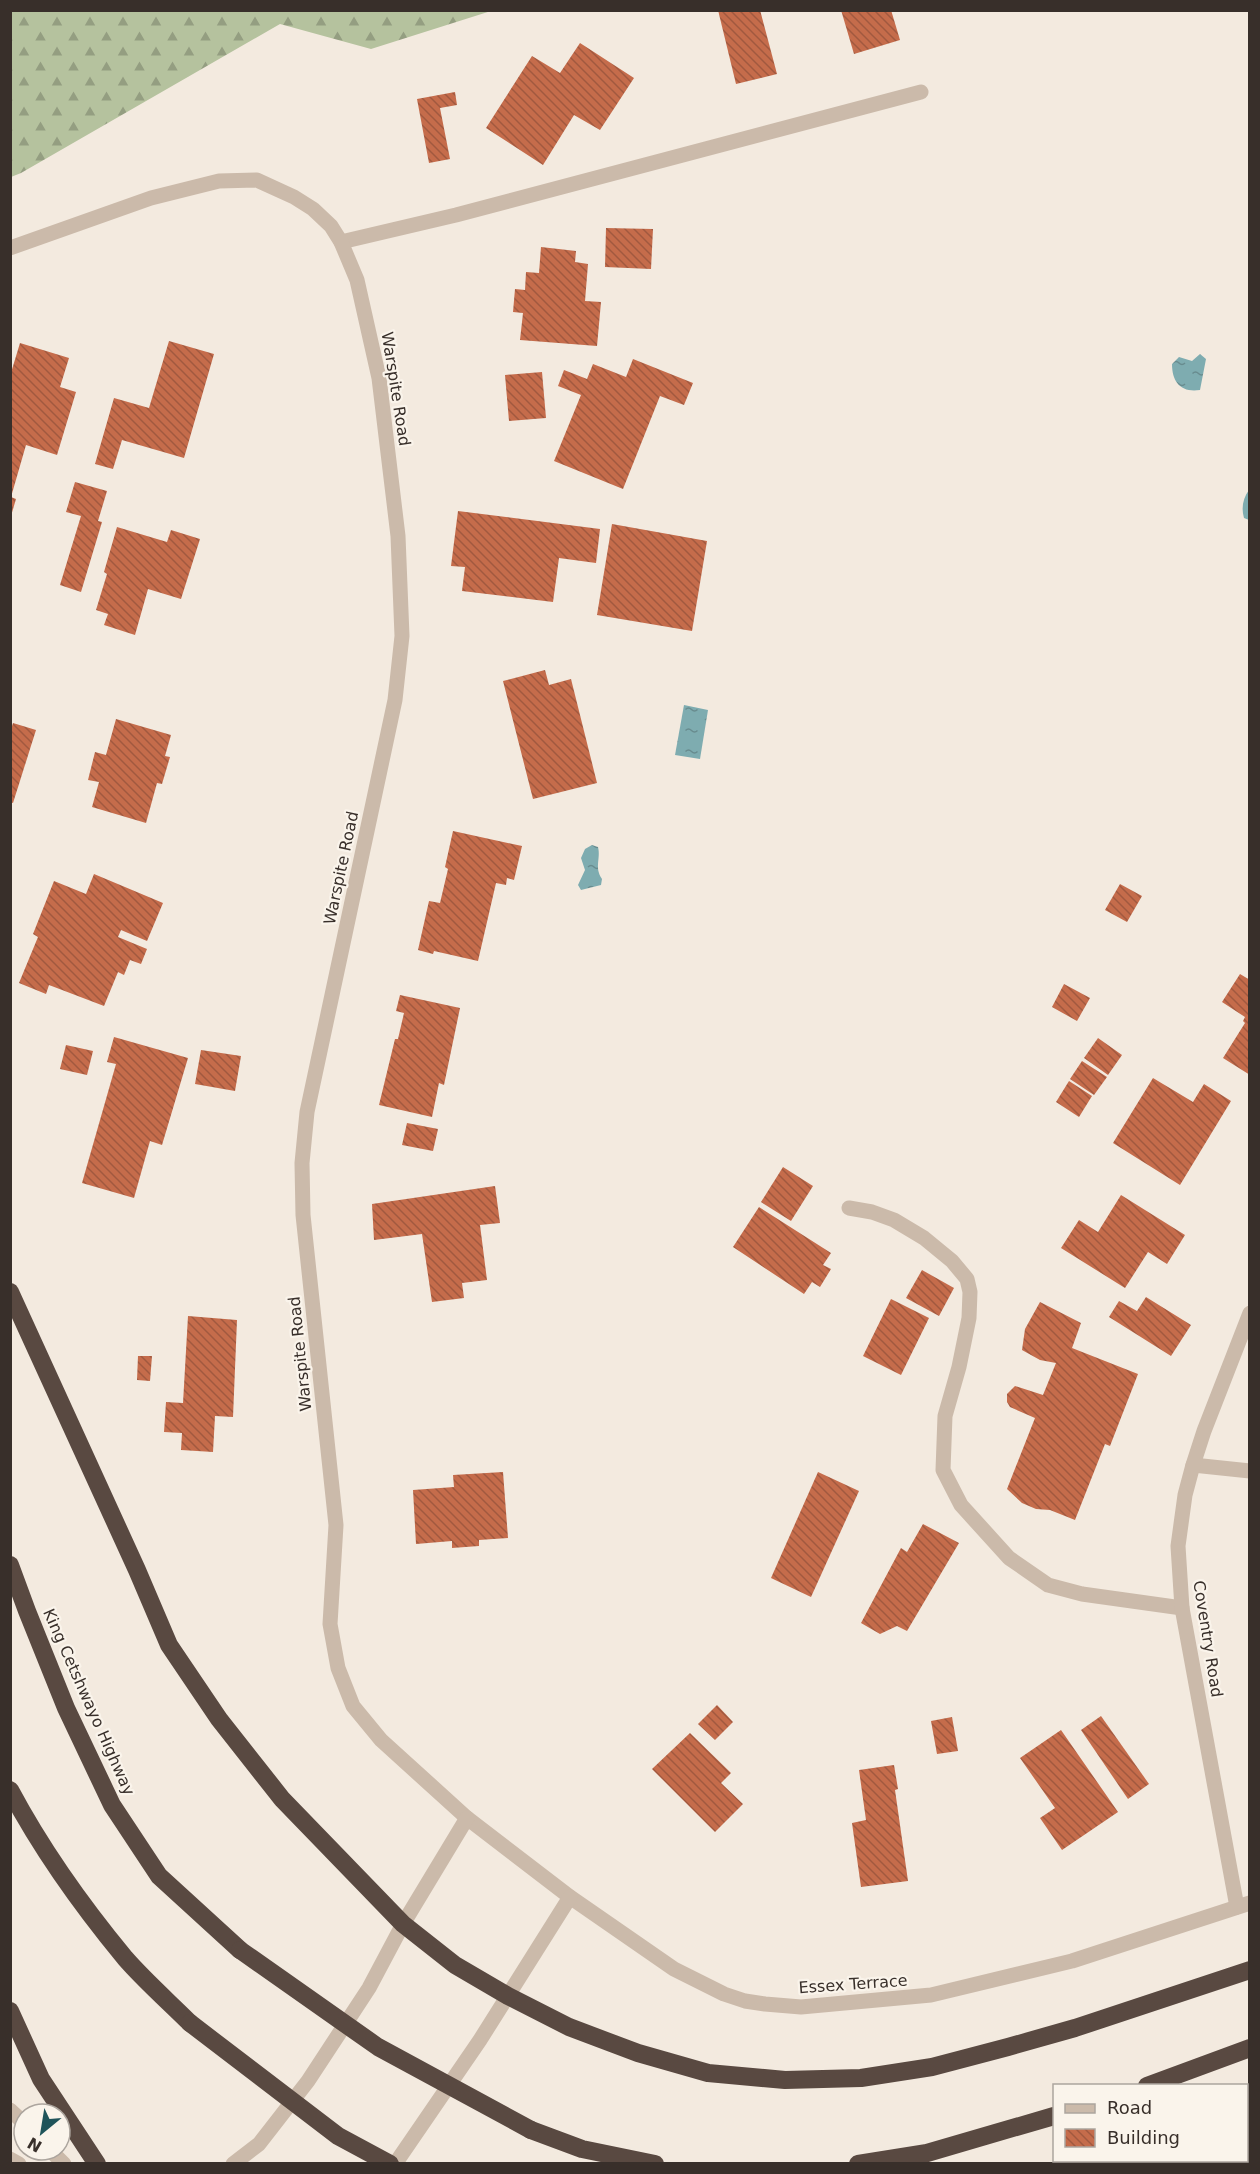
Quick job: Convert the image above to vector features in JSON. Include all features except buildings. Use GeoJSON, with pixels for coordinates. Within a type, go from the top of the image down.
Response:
{"type":"FeatureCollection","features":[{"type":"Feature","properties":{"kind":"highway"},"geometry":{"type":"LineString","coordinates":[[10,1292],[137,1570],[169,1646],[219,1719],[282,1799],[403,1924],[455,1965],[508,1996],[569,2027],[638,2053],[708,2073],[785,2080],[861,2078],[932,2067],[1008,2047],[1075,2028],[1250,1970]]}},
{"type":"Feature","properties":{"kind":"highway","name":"King Cetshwayo Highway"},"geometry":{"type":"LineString","coordinates":[[10,1564],[66,1708],[112,1805],[159,1876],[240,1950],[378,2047],[531,2130],[582,2149],[655,2163]]}},
{"type":"Feature","properties":{"kind":"highway"},"geometry":{"type":"LineString","coordinates":[[10,1790],[26,1820],[74,1893],[127,1959],[190,2023],[338,2136],[390,2163]]}},
{"type":"Feature","properties":{"kind":"highway"},"geometry":{"type":"LineString","coordinates":[[10,2011],[40,2079],[97,2163]]}},
{"type":"Feature","properties":{"kind":"highway"},"geometry":{"type":"LineString","coordinates":[[1150,2084],[1250,2048]]}},
{"type":"Feature","properties":{"kind":"highway"},"geometry":{"type":"LineString","coordinates":[[858,2163],[927,2153],[1053,2116]]}},
{"type":"Feature","properties":{"kind":"street"},"geometry":{"type":"LineString","coordinates":[[341,242],[456,215],[921,92]]}},
{"type":"Feature","properties":{"kind":"street","name":"Warspite Road"},"geometry":{"type":"LineString","coordinates":[[10,248],[151,198],[219,181],[257,180],[294,197],[313,209],[331,226],[341,242],[357,280],[379,378],[398,536],[402,636],[395,700],[307,1112],[302,1163],[303,1215],[336,1525],[330,1624],[338,1668],[353,1706],[381,1740],[467,1818]]}},
{"type":"Feature","properties":{"kind":"street"},"geometry":{"type":"LineString","coordinates":[[849,1208],[872,1212],[894,1220],[924,1238],[952,1261],[967,1279],[970,1292],[969,1318],[959,1367],[945,1416],[943,1470],[961,1506],[1009,1558],[1047,1585],[1082,1594],[1182,1608]]}},
{"type":"Feature","properties":{"kind":"street","name":"Coventry Road"},"geometry":{"type":"LineString","coordinates":[[1243,1905],[1182,1608],[1178,1546],[1185,1495],[1193,1465],[1250,1313]]}},
{"type":"Feature","properties":{"kind":"street"},"geometry":{"type":"LineString","coordinates":[[1193,1465],[1250,1472]]}},
{"type":"Feature","properties":{"kind":"street"},"geometry":{"type":"LineString","coordinates":[[233,2163],[259,2144],[308,2081],[369,1988],[403,1924],[467,1818]]}},
{"type":"Feature","properties":{"kind":"street","name":"Essex Terrace"},"geometry":{"type":"LineString","coordinates":[[467,1818],[570,1897],[674,1969],[724,1994],[745,2001],[801,2007],[930,1995],[1072,1961],[1243,1905]]}},
{"type":"Feature","properties":{"kind":"street"},"geometry":{"type":"LineString","coordinates":[[395,2163],[480,2040],[570,1897]]}},
{"type":"Feature","properties":{"kind":"street"},"geometry":{"type":"LineString","coordinates":[[10,2159],[19,2163]]}},
{"type":"Feature","properties":{"kind":"green space"},"geometry":{"type":"Polygon","coordinates":[[[10,11],[491,11],[371,49],[280,24],[11,177],[10,11]]]}},
{"type":"Feature","properties":{"kind":"water"},"geometry":{"type":"Polygon","coordinates":[[[1200,354],[1206,359],[1200,390],[1183,388],[1176,381],[1172,364],[1179,357],[1192,361],[1200,354]]]}},
{"type":"Feature","properties":{"kind":"water"},"geometry":{"type":"Polygon","coordinates":[[[1249,490],[1249,520],[1244,518],[1243,511],[1244,500],[1249,490]]]}},
{"type":"Feature","properties":{"kind":"water"},"geometry":{"type":"Polygon","coordinates":[[[684,705],[708,710],[700,759],[675,755],[684,705]]]}},
{"type":"Feature","properties":{"kind":"water"},"geometry":{"type":"Polygon","coordinates":[[[592,845],[598,847],[601,885],[581,890],[578,885],[585,870],[581,858],[585,849],[592,845]]]}}]}
